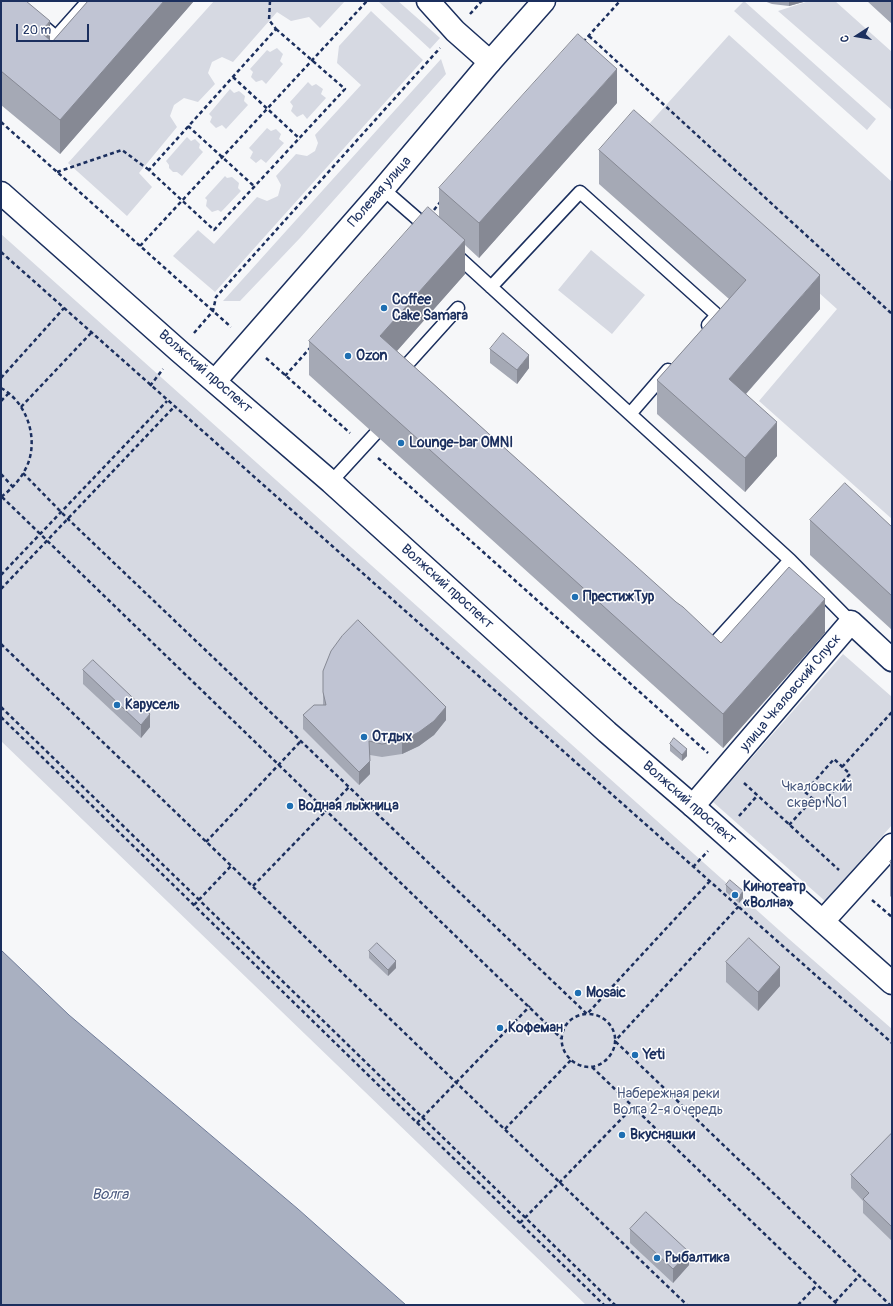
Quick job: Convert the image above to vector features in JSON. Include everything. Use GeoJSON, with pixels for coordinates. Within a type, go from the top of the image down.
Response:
{"type":"FeatureCollection","features":[{"type":"Feature","properties":{"kind":"main road"},"geometry":{"type":"LineString","coordinates":[[428,1],[455,31],[490,62]]}},
{"type":"Feature","properties":{"kind":"main road","name":"Полевая улица"},"geometry":{"type":"LineString","coordinates":[[215,381],[383,189],[490,62],[544,1]]}},
{"type":"Feature","properties":{"kind":"main road","name":"Волжский проспект"},"geometry":{"type":"LineString","coordinates":[[1,193],[331,482],[606,732],[693,806],[892,983]]}},
{"type":"Feature","properties":{"kind":"main road","name":"улица Чкаловский Спуск"},"geometry":{"type":"LineString","coordinates":[[693,806],[851,622],[892,660]]}},
{"type":"Feature","properties":{"kind":"main road"},"geometry":{"type":"LineString","coordinates":[[823,921],[892,845]]}},
{"type":"Feature","properties":{"kind":"lane"},"geometry":{"type":"LineString","coordinates":[[14,1],[28,20],[56,37],[88,1]]}},
{"type":"Feature","properties":{"kind":"lane"},"geometry":{"type":"LineString","coordinates":[[383,189],[435,236]]}},
{"type":"Feature","properties":{"kind":"lane"},"geometry":{"type":"LineString","coordinates":[[491,287],[580,192],[717,316],[701,333]]}},
{"type":"Feature","properties":{"kind":"lane"},"geometry":{"type":"LineString","coordinates":[[446,246],[790,560],[851,622]]}},
{"type":"Feature","properties":{"kind":"lane"},"geometry":{"type":"LineString","coordinates":[[417,381],[403,369],[458,308]]}},
{"type":"Feature","properties":{"kind":"lane"},"geometry":{"type":"LineString","coordinates":[[630,414],[676,362]]}},
{"type":"Feature","properties":{"kind":"lane"},"geometry":{"type":"LineString","coordinates":[[331,482],[375,434]]}},
{"type":"Feature","properties":{"kind":"lane"},"geometry":{"type":"LineString","coordinates":[[696,636],[710,648],[790,560]]}},
{"type":"Feature","properties":{"kind":"path"},"geometry":{"type":"LineString","coordinates":[[56,172],[122,150],[148,170],[214,230],[345,89],[276,29],[269,20],[270,1]]}},
{"type":"Feature","properties":{"kind":"path"},"geometry":{"type":"LineString","coordinates":[[140,246],[367,1]]}},
{"type":"Feature","properties":{"kind":"path"},"geometry":{"type":"LineString","coordinates":[[216,297],[482,1]]}},
{"type":"Feature","properties":{"kind":"path"},"geometry":{"type":"LineString","coordinates":[[579,46],[620,1]]}},
{"type":"Feature","properties":{"kind":"path"},"geometry":{"type":"LineString","coordinates":[[148,170],[276,29]]}},
{"type":"Feature","properties":{"kind":"path"},"geometry":{"type":"LineString","coordinates":[[589,36],[892,314]]}},
{"type":"Feature","properties":{"kind":"path"},"geometry":{"type":"LineString","coordinates":[[233,77],[300,139]]}},
{"type":"Feature","properties":{"kind":"path"},"geometry":{"type":"LineString","coordinates":[[1,122],[639,693],[711,755],[728,767],[757,796],[892,918]]}},
{"type":"Feature","properties":{"kind":"path"},"geometry":{"type":"LineString","coordinates":[[188,126],[255,187]]}},
{"type":"Feature","properties":{"kind":"path"},"geometry":{"type":"LineString","coordinates":[[422,223],[443,199]]}},
{"type":"Feature","properties":{"kind":"path"},"geometry":{"type":"LineString","coordinates":[[1,252],[167,401],[892,1043]]}},
{"type":"Feature","properties":{"kind":"path"},"geometry":{"type":"LineString","coordinates":[[1,378],[64,308]]}},
{"type":"Feature","properties":{"kind":"path"},"geometry":{"type":"LineString","coordinates":[[21,407],[91,333]]}},
{"type":"Feature","properties":{"kind":"path"},"geometry":{"type":"LineString","coordinates":[[286,376],[312,346]]}},
{"type":"Feature","properties":{"kind":"path"},"geometry":{"type":"LineString","coordinates":[[1,388],[9,393],[21,407],[30,425],[32,445],[27,466],[23,473],[14,487],[2,497],[530,1006],[561,1038]]}},
{"type":"Feature","properties":{"kind":"path"},"geometry":{"type":"LineString","coordinates":[[1,401],[9,393]]}},
{"type":"Feature","properties":{"kind":"path"},"geometry":{"type":"LineString","coordinates":[[1,575],[167,401]]}},
{"type":"Feature","properties":{"kind":"path"},"geometry":{"type":"LineString","coordinates":[[1,589],[174,407]]}},
{"type":"Feature","properties":{"kind":"path"},"geometry":{"type":"LineString","coordinates":[[23,473],[68,519],[587,1014]]}},
{"type":"Feature","properties":{"kind":"path"},"geometry":{"type":"LineString","coordinates":[[1,474],[14,487]]}},
{"type":"Feature","properties":{"kind":"path"},"geometry":{"type":"LineString","coordinates":[[1,644],[687,1305]]}},
{"type":"Feature","properties":{"kind":"path"},"geometry":{"type":"LineString","coordinates":[[1,707],[615,1305]]}},
{"type":"Feature","properties":{"kind":"path"},"geometry":{"type":"LineString","coordinates":[[842,767],[892,712]]}},
{"type":"Feature","properties":{"kind":"path"},"geometry":{"type":"LineString","coordinates":[[1,717],[604,1305]]}},
{"type":"Feature","properties":{"kind":"path"},"geometry":{"type":"LineString","coordinates":[[206,842],[301,741]]}},
{"type":"Feature","properties":{"kind":"path"},"geometry":{"type":"LineString","coordinates":[[834,759],[850,774],[820,806],[813,799],[804,792],[834,759]]}},
{"type":"Feature","properties":{"kind":"path"},"geometry":{"type":"LineString","coordinates":[[253,886],[349,787]]}},
{"type":"Feature","properties":{"kind":"path"},"geometry":{"type":"LineString","coordinates":[[789,825],[813,799]]}},
{"type":"Feature","properties":{"kind":"path"},"geometry":{"type":"LineString","coordinates":[[194,905],[231,866]]}},
{"type":"Feature","properties":{"kind":"path"},"geometry":{"type":"LineString","coordinates":[[587,1014],[710,881]]}},
{"type":"Feature","properties":{"kind":"path"},"geometry":{"type":"LineString","coordinates":[[615,1041],[739,906]]}},
{"type":"Feature","properties":{"kind":"path"},"geometry":{"type":"LineString","coordinates":[[417,1123],[530,1006]]}},
{"type":"Feature","properties":{"kind":"path"},"geometry":{"type":"LineString","coordinates":[[592,1013],[600,1016],[608,1022],[613,1029],[615,1038],[615,1046],[611,1055],[605,1061],[592,1067],[580,1066],[571,1060],[564,1051],[561,1038],[563,1030],[568,1022],[575,1017],[587,1014],[592,1013]]}},
{"type":"Feature","properties":{"kind":"path"},"geometry":{"type":"LineString","coordinates":[[615,1041],[890,1305]]}},
{"type":"Feature","properties":{"kind":"path"},"geometry":{"type":"LineString","coordinates":[[505,1129],[571,1060]]}},
{"type":"Feature","properties":{"kind":"path"},"geometry":{"type":"LineString","coordinates":[[592,1067],[837,1304],[859,1276]]}},
{"type":"Feature","properties":{"kind":"path"},"geometry":{"type":"LineString","coordinates":[[520,1223],[633,1106]]}},
{"type":"Feature","properties":{"kind":"path"},"geometry":{"type":"LineString","coordinates":[[798,1305],[817,1285]]}},
{"type":"Feature","properties":{"kind":"green space"},"geometry":{"type":"Polygon","coordinates":[[[214,1],[345,1],[320,28],[309,17],[291,21],[277,12],[233,62],[222,57],[212,62],[208,73],[215,84],[198,102],[184,98],[174,105],[170,116],[177,127],[139,173],[152,187],[127,216],[68,163],[214,1]]]}},
{"type":"Feature","properties":{"kind":"green space"},"geometry":{"type":"Polygon","coordinates":[[[398,1],[440,38],[430,49],[379,2],[398,1]]]}},
{"type":"Feature","properties":{"kind":"green space"},"geometry":{"type":"Polygon","coordinates":[[[744,1],[876,119],[867,130],[734,11],[744,1]]]}},
{"type":"Feature","properties":{"kind":"green space"},"geometry":{"type":"Polygon","coordinates":[[[809,1],[835,1],[892,52],[892,110],[778,11],[809,1]]]}},
{"type":"Feature","properties":{"kind":"green space"},"geometry":{"type":"Polygon","coordinates":[[[371,11],[423,60],[215,292],[173,256],[198,230],[214,244],[257,197],[267,201],[278,196],[281,185],[276,176],[296,154],[307,156],[315,151],[318,143],[315,135],[361,85],[337,63],[339,46],[371,11]]]}},
{"type":"Feature","properties":{"kind":"green space"},"geometry":{"type":"Polygon","coordinates":[[[729,35],[892,182],[892,519],[759,401],[837,309],[641,133],[729,35]]]}},
{"type":"Feature","properties":{"kind":"green space"},"geometry":{"type":"Polygon","coordinates":[[[277,48],[283,54],[280,61],[283,64],[266,84],[262,80],[256,82],[251,77],[253,72],[250,69],[267,50],[270,52],[277,48]]]}},
{"type":"Feature","properties":{"kind":"green space"},"geometry":{"type":"Polygon","coordinates":[[[441,59],[446,74],[300,238],[240,301],[223,301],[441,59]]]}},
{"type":"Feature","properties":{"kind":"green space"},"geometry":{"type":"Polygon","coordinates":[[[308,82],[312,86],[316,84],[323,89],[321,94],[326,98],[307,119],[303,114],[297,117],[291,111],[293,106],[290,102],[308,82]]]}},
{"type":"Feature","properties":{"kind":"green space"},"geometry":{"type":"Polygon","coordinates":[[[230,89],[234,93],[239,91],[245,96],[244,101],[248,105],[226,129],[222,125],[216,128],[210,122],[212,117],[209,114],[230,89]]]}},
{"type":"Feature","properties":{"kind":"green space"},"geometry":{"type":"Polygon","coordinates":[[[267,128],[271,131],[276,129],[281,134],[279,139],[284,143],[266,163],[261,159],[256,163],[250,158],[253,152],[249,148],[267,128]]]}},
{"type":"Feature","properties":{"kind":"green space"},"geometry":{"type":"Polygon","coordinates":[[[187,137],[191,141],[195,139],[200,144],[199,148],[203,152],[182,176],[177,172],[173,172],[169,168],[166,161],[187,137]]]}},
{"type":"Feature","properties":{"kind":"green space"},"geometry":{"type":"Polygon","coordinates":[[[225,176],[227,178],[232,177],[239,183],[238,188],[241,191],[221,212],[218,210],[212,212],[206,206],[207,200],[205,198],[225,176]]]}},
{"type":"Feature","properties":{"kind":"green space","name":"Набережная реки Волга 2-я очередь"},"geometry":{"type":"Polygon","coordinates":[[[1,234],[789,939],[892,1029],[892,1305],[586,1305],[1,741],[1,234]]]}},
{"type":"Feature","properties":{"kind":"green space"},"geometry":{"type":"Polygon","coordinates":[[[591,250],[645,295],[612,334],[558,290],[591,250]]]}},
{"type":"Feature","properties":{"kind":"green space","name":"Чкаловский сквер №1"},"geometry":{"type":"Polygon","coordinates":[[[843,654],[892,697],[892,825],[825,901],[713,802],[843,654]]]}},
{"type":"Feature","properties":{"kind":"water","name":"Волга"},"geometry":{"type":"Polygon","coordinates":[[[1,950],[69,1015],[298,1209],[406,1305],[1,1305],[1,950]]]}},
{"type":"Feature","properties":{"kind":"building"},"geometry":{"type":"Polygon","coordinates":[[[1,1],[26,1],[50,21],[41,32],[52,42],[88,1],[164,1],[60,120],[1,71],[1,1]]]}},
{"type":"Feature","properties":{"kind":"building"},"geometry":{"type":"Polygon","coordinates":[[[578,34],[617,69],[479,223],[439,188],[578,34]]]}},
{"type":"Feature","properties":{"kind":"building"},"geometry":{"type":"Polygon","coordinates":[[[634,110],[820,275],[729,379],[777,422],[745,458],[657,380],[746,280],[599,150],[634,110]]]}},
{"type":"Feature","properties":{"kind":"building"},"geometry":{"type":"Polygon","coordinates":[[[428,207],[465,240],[380,336],[683,607],[721,643],[789,567],[825,599],[723,714],[309,341],[428,207]]]}},
{"type":"Feature","properties":{"kind":"building"},"geometry":{"type":"Polygon","coordinates":[[[503,333],[529,355],[517,370],[490,349],[503,333]]]}},
{"type":"Feature","properties":{"kind":"building"},"geometry":{"type":"Polygon","coordinates":[[[845,483],[892,527],[892,596],[810,520],[845,483]]]}},
{"type":"Feature","properties":{"kind":"building"},"geometry":{"type":"Polygon","coordinates":[[[358,620],[446,707],[434,721],[419,732],[402,741],[382,744],[369,741],[370,761],[359,772],[303,715],[314,705],[326,705],[323,692],[323,671],[331,651],[342,636],[358,620]]]}},
{"type":"Feature","properties":{"kind":"building"},"geometry":{"type":"Polygon","coordinates":[[[93,660],[150,714],[141,725],[83,670],[93,660]]]}},
{"type":"Feature","properties":{"kind":"building"},"geometry":{"type":"Polygon","coordinates":[[[674,738],[687,749],[682,755],[670,744],[674,738]]]}},
{"type":"Feature","properties":{"kind":"building"},"geometry":{"type":"Polygon","coordinates":[[[730,880],[743,891],[739,897],[726,885],[730,880]]]}},
{"type":"Feature","properties":{"kind":"building"},"geometry":{"type":"Polygon","coordinates":[[[749,938],[780,967],[758,992],[726,962],[749,938]]]}},
{"type":"Feature","properties":{"kind":"building"},"geometry":{"type":"Polygon","coordinates":[[[377,943],[396,961],[388,970],[369,951],[377,943]]]}},
{"type":"Feature","properties":{"kind":"building"},"geometry":{"type":"Polygon","coordinates":[[[892,1133],[892,1227],[863,1199],[869,1193],[851,1175],[892,1133]]]}},
{"type":"Feature","properties":{"kind":"building"},"geometry":{"type":"Polygon","coordinates":[[[646,1212],[689,1252],[673,1269],[630,1229],[646,1212]]]}},
{"type":"Feature","properties":{"kind":"place","name":"Coffee Cake Samara"},"geometry":{"type":"Point","coordinates":[384,308]}},
{"type":"Feature","properties":{"kind":"place","name":"Ozon"},"geometry":{"type":"Point","coordinates":[348,356]}},
{"type":"Feature","properties":{"kind":"place","name":"Lounge-bar OMNI"},"geometry":{"type":"Point","coordinates":[401,443]}},
{"type":"Feature","properties":{"kind":"place","name":"ПрестижТур"},"geometry":{"type":"Point","coordinates":[575,597]}},
{"type":"Feature","properties":{"kind":"place","name":"Карусель"},"geometry":{"type":"Point","coordinates":[117,705]}},
{"type":"Feature","properties":{"kind":"place","name":"Отдых"},"geometry":{"type":"Point","coordinates":[364,737]}},
{"type":"Feature","properties":{"kind":"place","name":"Водная лыжница"},"geometry":{"type":"Point","coordinates":[290,806]}},
{"type":"Feature","properties":{"kind":"place","name":"Кинотеатр «Волна»"},"geometry":{"type":"Point","coordinates":[735,895]}},
{"type":"Feature","properties":{"kind":"place","name":"Mosaic"},"geometry":{"type":"Point","coordinates":[578,993]}},
{"type":"Feature","properties":{"kind":"place","name":"Кофеман"},"geometry":{"type":"Point","coordinates":[500,1028]}},
{"type":"Feature","properties":{"kind":"place","name":"Yeti"},"geometry":{"type":"Point","coordinates":[635,1055]}},
{"type":"Feature","properties":{"kind":"place","name":"Вкусняшки"},"geometry":{"type":"Point","coordinates":[622,1135]}},
{"type":"Feature","properties":{"kind":"place","name":"Рыбалтика"},"geometry":{"type":"Point","coordinates":[657,1258]}}]}
